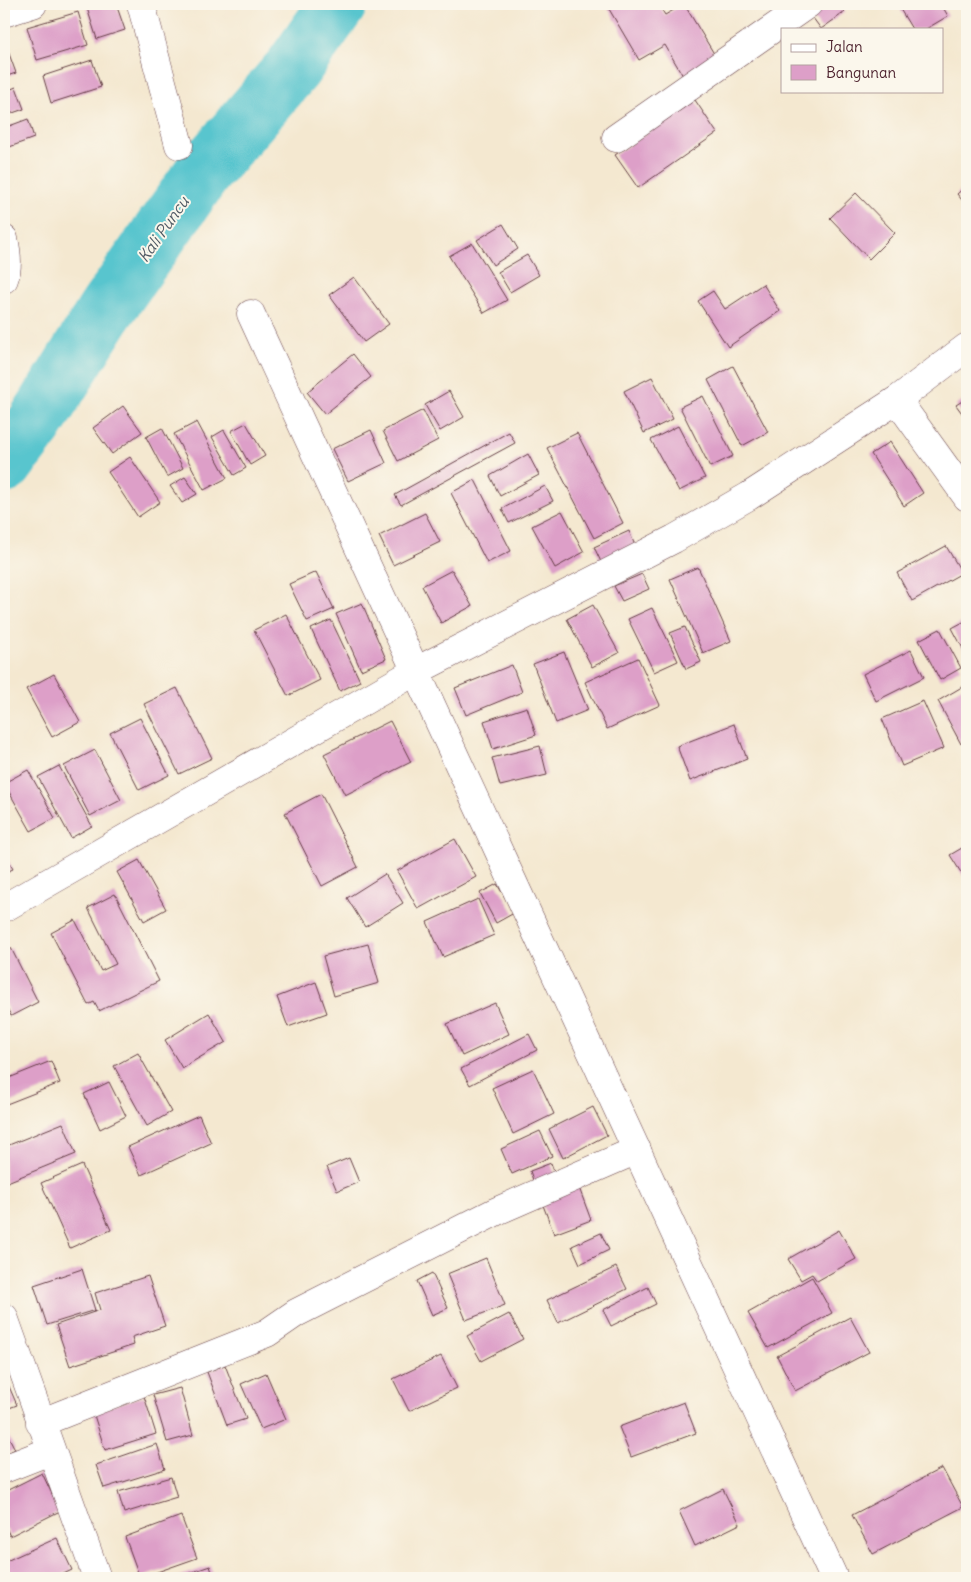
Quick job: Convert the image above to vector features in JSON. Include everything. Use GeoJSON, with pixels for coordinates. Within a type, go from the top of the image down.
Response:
{"type":"FeatureCollection","features":[{"type":"Feature","properties":{"kind":"street"},"geometry":{"type":"LineString","coordinates":[[4,13],[33,4]]}},
{"type":"Feature","properties":{"kind":"street"},"geometry":{"type":"LineString","coordinates":[[141,4],[179,145]]}},
{"type":"Feature","properties":{"kind":"street"},"geometry":{"type":"LineString","coordinates":[[616,138],[808,4]]}},
{"type":"Feature","properties":{"kind":"street"},"geometry":{"type":"LineString","coordinates":[[4,240],[7,252],[4,279]]}},
{"type":"Feature","properties":{"kind":"street"},"geometry":{"type":"LineString","coordinates":[[251,314],[834,1578]]}},
{"type":"Feature","properties":{"kind":"street"},"geometry":{"type":"LineString","coordinates":[[4,908],[416,671],[674,539],[772,481],[897,400],[967,347]]}},
{"type":"Feature","properties":{"kind":"street"},"geometry":{"type":"LineString","coordinates":[[897,400],[967,497]]}},
{"type":"Feature","properties":{"kind":"street"},"geometry":{"type":"LineString","coordinates":[[40,1423],[267,1333],[296,1313],[497,1211],[636,1150]]}},
{"type":"Feature","properties":{"kind":"street"},"geometry":{"type":"LineString","coordinates":[[4,1317],[40,1423],[97,1578]]}},
{"type":"Feature","properties":{"kind":"street"},"geometry":{"type":"LineString","coordinates":[[4,1469],[50,1451]]}},
{"type":"Feature","properties":{"kind":"building"},"geometry":{"type":"Polygon","coordinates":[[[116,4],[125,30],[97,39],[86,5],[116,4]]]}},
{"type":"Feature","properties":{"kind":"building"},"geometry":{"type":"Polygon","coordinates":[[[606,4],[658,4],[665,15],[684,4],[716,57],[683,76],[665,45],[639,60],[606,4]]]}},
{"type":"Feature","properties":{"kind":"building"},"geometry":{"type":"Polygon","coordinates":[[[824,4],[838,4],[845,12],[822,28],[820,28],[810,14],[824,4]]]}},
{"type":"Feature","properties":{"kind":"building"},"geometry":{"type":"Polygon","coordinates":[[[897,4],[941,4],[948,16],[928,28],[911,28],[897,4]]]}},
{"type":"Feature","properties":{"kind":"building"},"geometry":{"type":"Polygon","coordinates":[[[78,12],[88,45],[37,60],[27,27],[78,12]]]}},
{"type":"Feature","properties":{"kind":"building"},"geometry":{"type":"Polygon","coordinates":[[[4,40],[16,73],[4,77],[4,40]]]}},
{"type":"Feature","properties":{"kind":"building"},"geometry":{"type":"Polygon","coordinates":[[[92,60],[101,87],[51,103],[43,76],[92,60]]]}},
{"type":"Feature","properties":{"kind":"building"},"geometry":{"type":"Polygon","coordinates":[[[16,87],[24,109],[4,116],[4,92],[16,87]]]}},
{"type":"Feature","properties":{"kind":"building"},"geometry":{"type":"Polygon","coordinates":[[[695,100],[717,133],[638,188],[615,155],[695,100]]]}},
{"type":"Feature","properties":{"kind":"building"},"geometry":{"type":"Polygon","coordinates":[[[28,119],[34,138],[4,149],[4,128],[28,119]]]}},
{"type":"Feature","properties":{"kind":"building"},"geometry":{"type":"Polygon","coordinates":[[[967,185],[967,206],[957,194],[967,185]]]}},
{"type":"Feature","properties":{"kind":"building"},"geometry":{"type":"Polygon","coordinates":[[[856,193],[895,233],[869,259],[830,218],[856,193]]]}},
{"type":"Feature","properties":{"kind":"building"},"geometry":{"type":"Polygon","coordinates":[[[503,224],[518,249],[493,265],[477,240],[503,224]]]}},
{"type":"Feature","properties":{"kind":"building"},"geometry":{"type":"Polygon","coordinates":[[[472,243],[507,300],[484,313],[449,256],[472,243]]]}},
{"type":"Feature","properties":{"kind":"building"},"geometry":{"type":"Polygon","coordinates":[[[527,255],[539,275],[510,292],[498,272],[527,255]]]}},
{"type":"Feature","properties":{"kind":"building"},"geometry":{"type":"Polygon","coordinates":[[[354,277],[389,324],[364,342],[329,295],[354,277]]]}},
{"type":"Feature","properties":{"kind":"building"},"geometry":{"type":"Polygon","coordinates":[[[763,284],[780,311],[728,347],[698,301],[713,291],[725,309],[763,284]]]}},
{"type":"Feature","properties":{"kind":"building"},"geometry":{"type":"Polygon","coordinates":[[[353,354],[371,377],[325,414],[307,392],[353,354]]]}},
{"type":"Feature","properties":{"kind":"building"},"geometry":{"type":"Polygon","coordinates":[[[733,366],[768,432],[742,446],[708,380],[733,366]]]}},
{"type":"Feature","properties":{"kind":"building"},"geometry":{"type":"Polygon","coordinates":[[[652,377],[673,419],[644,433],[624,391],[652,377]]]}},
{"type":"Feature","properties":{"kind":"building"},"geometry":{"type":"Polygon","coordinates":[[[449,391],[464,417],[440,431],[425,405],[449,391]]]}},
{"type":"Feature","properties":{"kind":"building"},"geometry":{"type":"Polygon","coordinates":[[[703,396],[733,456],[710,467],[680,407],[703,396]]]}},
{"type":"Feature","properties":{"kind":"building"},"geometry":{"type":"Polygon","coordinates":[[[967,398],[967,420],[956,405],[967,398]]]}},
{"type":"Feature","properties":{"kind":"building"},"geometry":{"type":"Polygon","coordinates":[[[123,406],[142,432],[112,454],[93,428],[123,406]]]}},
{"type":"Feature","properties":{"kind":"building"},"geometry":{"type":"Polygon","coordinates":[[[423,410],[438,440],[398,461],[383,431],[423,410]]]}},
{"type":"Feature","properties":{"kind":"building"},"geometry":{"type":"Polygon","coordinates":[[[197,422],[227,478],[204,490],[174,434],[197,422]]]}},
{"type":"Feature","properties":{"kind":"building"},"geometry":{"type":"Polygon","coordinates":[[[246,423],[265,456],[250,465],[231,431],[246,423]]]}},
{"type":"Feature","properties":{"kind":"building"},"geometry":{"type":"Polygon","coordinates":[[[678,426],[705,478],[679,491],[651,440],[678,426]]]}},
{"type":"Feature","properties":{"kind":"building"},"geometry":{"type":"Polygon","coordinates":[[[162,428],[183,468],[167,477],[146,437],[162,428]]]}},
{"type":"Feature","properties":{"kind":"building"},"geometry":{"type":"Polygon","coordinates":[[[224,430],[246,468],[234,475],[212,437],[224,430]]]}},
{"type":"Feature","properties":{"kind":"building"},"geometry":{"type":"Polygon","coordinates":[[[371,430],[386,463],[348,481],[332,449],[371,430]]]}},
{"type":"Feature","properties":{"kind":"building"},"geometry":{"type":"Polygon","coordinates":[[[509,432],[515,443],[401,505],[395,495],[509,432]]]}},
{"type":"Feature","properties":{"kind":"building"},"geometry":{"type":"Polygon","coordinates":[[[577,433],[623,523],[594,538],[547,448],[577,433]]]}},
{"type":"Feature","properties":{"kind":"building"},"geometry":{"type":"Polygon","coordinates":[[[890,442],[923,493],[904,506],[871,454],[890,442]]]}},
{"type":"Feature","properties":{"kind":"building"},"geometry":{"type":"Polygon","coordinates":[[[528,454],[539,475],[500,496],[490,476],[528,454]]]}},
{"type":"Feature","properties":{"kind":"building"},"geometry":{"type":"Polygon","coordinates":[[[130,457],[160,502],[138,517],[108,472],[130,457]]]}},
{"type":"Feature","properties":{"kind":"building"},"geometry":{"type":"Polygon","coordinates":[[[185,477],[197,494],[182,503],[170,486],[185,477]]]}},
{"type":"Feature","properties":{"kind":"building"},"geometry":{"type":"Polygon","coordinates":[[[475,480],[511,551],[487,563],[451,493],[475,480]]]}},
{"type":"Feature","properties":{"kind":"building"},"geometry":{"type":"Polygon","coordinates":[[[545,486],[553,501],[509,523],[502,509],[545,486]]]}},
{"type":"Feature","properties":{"kind":"building"},"geometry":{"type":"Polygon","coordinates":[[[562,511],[584,552],[555,568],[532,526],[562,511]]]}},
{"type":"Feature","properties":{"kind":"building"},"geometry":{"type":"Polygon","coordinates":[[[425,513],[440,542],[393,565],[379,536],[425,513]]]}},
{"type":"Feature","properties":{"kind":"building"},"geometry":{"type":"Polygon","coordinates":[[[629,531],[636,548],[602,564],[594,547],[629,531]]]}},
{"type":"Feature","properties":{"kind":"building"},"geometry":{"type":"Polygon","coordinates":[[[946,546],[962,573],[912,601],[897,573],[946,546]]]}},
{"type":"Feature","properties":{"kind":"building"},"geometry":{"type":"Polygon","coordinates":[[[698,567],[731,641],[703,653],[670,579],[698,567]]]}},
{"type":"Feature","properties":{"kind":"building"},"geometry":{"type":"Polygon","coordinates":[[[452,570],[472,606],[441,623],[422,586],[452,570]]]}},
{"type":"Feature","properties":{"kind":"building"},"geometry":{"type":"Polygon","coordinates":[[[316,572],[334,609],[307,621],[289,584],[316,572]]]}},
{"type":"Feature","properties":{"kind":"building"},"geometry":{"type":"Polygon","coordinates":[[[642,574],[649,589],[622,601],[614,586],[642,574]]]}},
{"type":"Feature","properties":{"kind":"building"},"geometry":{"type":"Polygon","coordinates":[[[362,603],[386,659],[361,670],[336,614],[362,603]]]}},
{"type":"Feature","properties":{"kind":"building"},"geometry":{"type":"Polygon","coordinates":[[[593,605],[619,653],[592,667],[567,619],[593,605]]]}},
{"type":"Feature","properties":{"kind":"building"},"geometry":{"type":"Polygon","coordinates":[[[652,608],[678,661],[654,672],[628,619],[652,608]]]}},
{"type":"Feature","properties":{"kind":"building"},"geometry":{"type":"Polygon","coordinates":[[[286,614],[320,680],[288,696],[254,630],[286,614]]]}},
{"type":"Feature","properties":{"kind":"building"},"geometry":{"type":"Polygon","coordinates":[[[331,620],[360,681],[340,691],[311,629],[331,620]]]}},
{"type":"Feature","properties":{"kind":"building"},"geometry":{"type":"Polygon","coordinates":[[[967,620],[967,656],[952,628],[967,620]]]}},
{"type":"Feature","properties":{"kind":"building"},"geometry":{"type":"Polygon","coordinates":[[[685,627],[701,662],[686,669],[670,633],[685,627]]]}},
{"type":"Feature","properties":{"kind":"building"},"geometry":{"type":"Polygon","coordinates":[[[940,629],[961,668],[940,680],[919,640],[940,629]]]}},
{"type":"Feature","properties":{"kind":"building"},"geometry":{"type":"Polygon","coordinates":[[[911,650],[924,677],[876,701],[863,674],[911,650]]]}},
{"type":"Feature","properties":{"kind":"building"},"geometry":{"type":"Polygon","coordinates":[[[564,652],[588,710],[556,723],[533,664],[564,652]]]}},
{"type":"Feature","properties":{"kind":"building"},"geometry":{"type":"Polygon","coordinates":[[[638,658],[660,705],[607,729],[585,682],[638,658]]]}},
{"type":"Feature","properties":{"kind":"building"},"geometry":{"type":"Polygon","coordinates":[[[512,665],[522,692],[466,715],[455,688],[512,665]]]}},
{"type":"Feature","properties":{"kind":"building"},"geometry":{"type":"Polygon","coordinates":[[[54,674],[80,722],[52,737],[26,689],[54,674]]]}},
{"type":"Feature","properties":{"kind":"building"},"geometry":{"type":"Polygon","coordinates":[[[967,684],[967,741],[961,744],[938,701],[967,684]]]}},
{"type":"Feature","properties":{"kind":"building"},"geometry":{"type":"Polygon","coordinates":[[[177,688],[212,758],[179,774],[144,704],[177,688]]]}},
{"type":"Feature","properties":{"kind":"building"},"geometry":{"type":"Polygon","coordinates":[[[923,701],[944,748],[902,766],[882,719],[923,701]]]}},
{"type":"Feature","properties":{"kind":"building"},"geometry":{"type":"Polygon","coordinates":[[[527,707],[536,735],[493,749],[484,721],[527,707]]]}},
{"type":"Feature","properties":{"kind":"building"},"geometry":{"type":"Polygon","coordinates":[[[140,718],[169,775],[139,790],[110,733],[140,718]]]}},
{"type":"Feature","properties":{"kind":"building"},"geometry":{"type":"Polygon","coordinates":[[[390,721],[411,762],[345,795],[324,754],[390,721]]]}},
{"type":"Feature","properties":{"kind":"building"},"geometry":{"type":"Polygon","coordinates":[[[734,724],[747,759],[690,781],[677,746],[734,724]]]}},
{"type":"Feature","properties":{"kind":"building"},"geometry":{"type":"Polygon","coordinates":[[[540,746],[547,775],[500,786],[492,758],[540,746]]]}},
{"type":"Feature","properties":{"kind":"building"},"geometry":{"type":"Polygon","coordinates":[[[95,750],[121,800],[90,816],[64,766],[95,750]]]}},
{"type":"Feature","properties":{"kind":"building"},"geometry":{"type":"Polygon","coordinates":[[[59,766],[92,826],[71,838],[38,777],[59,766]]]}},
{"type":"Feature","properties":{"kind":"building"},"geometry":{"type":"Polygon","coordinates":[[[28,770],[55,818],[31,831],[4,783],[28,770]]]}},
{"type":"Feature","properties":{"kind":"building"},"geometry":{"type":"Polygon","coordinates":[[[321,794],[358,867],[322,886],[285,813],[321,794]]]}},
{"type":"Feature","properties":{"kind":"building"},"geometry":{"type":"Polygon","coordinates":[[[455,839],[476,877],[418,909],[397,871],[455,839]]]}},
{"type":"Feature","properties":{"kind":"building"},"geometry":{"type":"Polygon","coordinates":[[[967,845],[967,882],[950,855],[967,845]]]}},
{"type":"Feature","properties":{"kind":"building"},"geometry":{"type":"Polygon","coordinates":[[[4,853],[13,869],[4,873],[4,853]]]}},
{"type":"Feature","properties":{"kind":"building"},"geometry":{"type":"Polygon","coordinates":[[[139,860],[166,909],[144,921],[117,872],[139,860]]]}},
{"type":"Feature","properties":{"kind":"building"},"geometry":{"type":"Polygon","coordinates":[[[385,874],[403,903],[365,927],[347,898],[385,874]]]}},
{"type":"Feature","properties":{"kind":"building"},"geometry":{"type":"Polygon","coordinates":[[[497,884],[514,913],[496,923],[480,893],[497,884]]]}},
{"type":"Feature","properties":{"kind":"building"},"geometry":{"type":"Polygon","coordinates":[[[115,894],[159,981],[99,1011],[94,1002],[88,1005],[51,933],[75,920],[101,971],[116,964],[88,908],[115,894]]]}},
{"type":"Feature","properties":{"kind":"building"},"geometry":{"type":"Polygon","coordinates":[[[478,899],[494,935],[443,957],[427,922],[478,899]]]}},
{"type":"Feature","properties":{"kind":"building"},"geometry":{"type":"Polygon","coordinates":[[[368,944],[379,983],[334,996],[323,956],[368,944]]]}},
{"type":"Feature","properties":{"kind":"building"},"geometry":{"type":"Polygon","coordinates":[[[11,948],[38,1002],[11,1016],[4,1002],[4,952],[11,948]]]}},
{"type":"Feature","properties":{"kind":"building"},"geometry":{"type":"Polygon","coordinates":[[[316,982],[327,1013],[288,1027],[277,997],[316,982]]]}},
{"type":"Feature","properties":{"kind":"building"},"geometry":{"type":"Polygon","coordinates":[[[495,1003],[509,1034],[462,1056],[447,1024],[495,1003]]]}},
{"type":"Feature","properties":{"kind":"building"},"geometry":{"type":"Polygon","coordinates":[[[209,1013],[226,1042],[182,1068],[165,1040],[209,1013]]]}},
{"type":"Feature","properties":{"kind":"building"},"geometry":{"type":"Polygon","coordinates":[[[529,1034],[537,1050],[470,1085],[461,1069],[529,1034]]]}},
{"type":"Feature","properties":{"kind":"building"},"geometry":{"type":"Polygon","coordinates":[[[138,1053],[171,1112],[147,1126],[114,1066],[138,1053]]]}},
{"type":"Feature","properties":{"kind":"building"},"geometry":{"type":"Polygon","coordinates":[[[51,1061],[60,1083],[4,1105],[4,1080],[51,1061]]]}},
{"type":"Feature","properties":{"kind":"building"},"geometry":{"type":"Polygon","coordinates":[[[533,1069],[554,1114],[513,1134],[492,1088],[533,1069]]]}},
{"type":"Feature","properties":{"kind":"building"},"geometry":{"type":"Polygon","coordinates":[[[109,1082],[126,1116],[100,1129],[84,1094],[109,1082]]]}},
{"type":"Feature","properties":{"kind":"building"},"geometry":{"type":"Polygon","coordinates":[[[593,1107],[607,1135],[563,1158],[549,1129],[593,1107]]]}},
{"type":"Feature","properties":{"kind":"building"},"geometry":{"type":"Polygon","coordinates":[[[199,1115],[211,1143],[141,1175],[128,1147],[199,1115]]]}},
{"type":"Feature","properties":{"kind":"building"},"geometry":{"type":"Polygon","coordinates":[[[63,1123],[76,1154],[5,1183],[4,1147],[63,1123]]]}},
{"type":"Feature","properties":{"kind":"building"},"geometry":{"type":"Polygon","coordinates":[[[540,1131],[552,1156],[512,1174],[501,1149],[540,1131]]]}},
{"type":"Feature","properties":{"kind":"building"},"geometry":{"type":"Polygon","coordinates":[[[349,1158],[359,1182],[337,1191],[327,1167],[349,1158]]]}},
{"type":"Feature","properties":{"kind":"building"},"geometry":{"type":"Polygon","coordinates":[[[551,1163],[557,1180],[536,1189],[530,1171],[551,1163]]]}},
{"type":"Feature","properties":{"kind":"building"},"geometry":{"type":"Polygon","coordinates":[[[82,1165],[111,1230],[70,1248],[41,1183],[82,1165]]]}},
{"type":"Feature","properties":{"kind":"building"},"geometry":{"type":"Polygon","coordinates":[[[578,1185],[591,1220],[554,1234],[541,1200],[578,1185]]]}},
{"type":"Feature","properties":{"kind":"building"},"geometry":{"type":"Polygon","coordinates":[[[839,1230],[856,1259],[817,1281],[812,1274],[801,1280],[788,1259],[839,1230]]]}},
{"type":"Feature","properties":{"kind":"building"},"geometry":{"type":"Polygon","coordinates":[[[601,1233],[609,1250],[580,1264],[572,1246],[601,1233]]]}},
{"type":"Feature","properties":{"kind":"building"},"geometry":{"type":"Polygon","coordinates":[[[486,1258],[505,1305],[466,1320],[447,1274],[486,1258]]]}},
{"type":"Feature","properties":{"kind":"building"},"geometry":{"type":"Polygon","coordinates":[[[616,1267],[627,1289],[558,1323],[547,1300],[616,1267]]]}},
{"type":"Feature","properties":{"kind":"building"},"geometry":{"type":"Polygon","coordinates":[[[82,1269],[95,1310],[47,1325],[34,1285],[82,1269]]]}},
{"type":"Feature","properties":{"kind":"building"},"geometry":{"type":"Polygon","coordinates":[[[432,1273],[448,1308],[432,1315],[417,1281],[432,1273]]]}},
{"type":"Feature","properties":{"kind":"building"},"geometry":{"type":"Polygon","coordinates":[[[148,1276],[165,1326],[132,1337],[134,1345],[70,1366],[56,1325],[100,1310],[95,1293],[148,1276]]]}},
{"type":"Feature","properties":{"kind":"building"},"geometry":{"type":"Polygon","coordinates":[[[812,1277],[832,1313],[768,1348],[748,1313],[812,1277]]]}},
{"type":"Feature","properties":{"kind":"building"},"geometry":{"type":"Polygon","coordinates":[[[648,1287],[656,1304],[611,1326],[603,1310],[648,1287]]]}},
{"type":"Feature","properties":{"kind":"building"},"geometry":{"type":"Polygon","coordinates":[[[509,1314],[523,1339],[481,1361],[467,1336],[509,1314]]]}},
{"type":"Feature","properties":{"kind":"building"},"geometry":{"type":"Polygon","coordinates":[[[850,1317],[869,1352],[795,1391],[777,1356],[850,1317]]]}},
{"type":"Feature","properties":{"kind":"building"},"geometry":{"type":"Polygon","coordinates":[[[441,1356],[457,1388],[409,1411],[393,1379],[441,1356]]]}},
{"type":"Feature","properties":{"kind":"building"},"geometry":{"type":"Polygon","coordinates":[[[225,1365],[246,1419],[227,1425],[207,1372],[225,1365]]]}},
{"type":"Feature","properties":{"kind":"building"},"geometry":{"type":"Polygon","coordinates":[[[266,1373],[286,1419],[261,1429],[241,1384],[266,1373]]]}},
{"type":"Feature","properties":{"kind":"building"},"geometry":{"type":"Polygon","coordinates":[[[4,1375],[17,1405],[4,1410],[4,1375]]]}},
{"type":"Feature","properties":{"kind":"building"},"geometry":{"type":"Polygon","coordinates":[[[180,1388],[193,1435],[167,1442],[153,1395],[180,1388]]]}},
{"type":"Feature","properties":{"kind":"building"},"geometry":{"type":"Polygon","coordinates":[[[144,1396],[156,1434],[105,1450],[93,1412],[144,1396]]]}},
{"type":"Feature","properties":{"kind":"building"},"geometry":{"type":"Polygon","coordinates":[[[684,1402],[696,1433],[631,1457],[619,1427],[684,1402]]]}},
{"type":"Feature","properties":{"kind":"building"},"geometry":{"type":"Polygon","coordinates":[[[4,1428],[15,1449],[4,1455],[4,1428]]]}},
{"type":"Feature","properties":{"kind":"building"},"geometry":{"type":"Polygon","coordinates":[[[157,1444],[165,1469],[104,1488],[96,1465],[157,1444]]]}},
{"type":"Feature","properties":{"kind":"building"},"geometry":{"type":"Polygon","coordinates":[[[942,1468],[963,1507],[873,1554],[852,1515],[942,1468]]]}},
{"type":"Feature","properties":{"kind":"building"},"geometry":{"type":"Polygon","coordinates":[[[42,1473],[60,1511],[10,1536],[4,1524],[4,1492],[42,1473]]]}},
{"type":"Feature","properties":{"kind":"building"},"geometry":{"type":"Polygon","coordinates":[[[171,1477],[177,1497],[124,1513],[118,1492],[171,1477]]]}},
{"type":"Feature","properties":{"kind":"building"},"geometry":{"type":"Polygon","coordinates":[[[723,1489],[740,1524],[695,1546],[679,1511],[723,1489]]]}},
{"type":"Feature","properties":{"kind":"building"},"geometry":{"type":"Polygon","coordinates":[[[181,1516],[197,1558],[140,1578],[125,1537],[181,1516]]]}},
{"type":"Feature","properties":{"kind":"building"},"geometry":{"type":"Polygon","coordinates":[[[57,1538],[72,1570],[55,1578],[4,1578],[4,1562],[57,1538]]]}},
{"type":"Feature","properties":{"kind":"building"},"geometry":{"type":"Polygon","coordinates":[[[210,1566],[214,1578],[175,1578],[210,1566]]]}},
{"type":"Feature","properties":{"kind":"waterway","name":"Kali Puncu"},"geometry":{"type":"LineString","coordinates":[[4,465],[35,424],[106,310],[204,171],[293,68],[338,4]]}}]}
